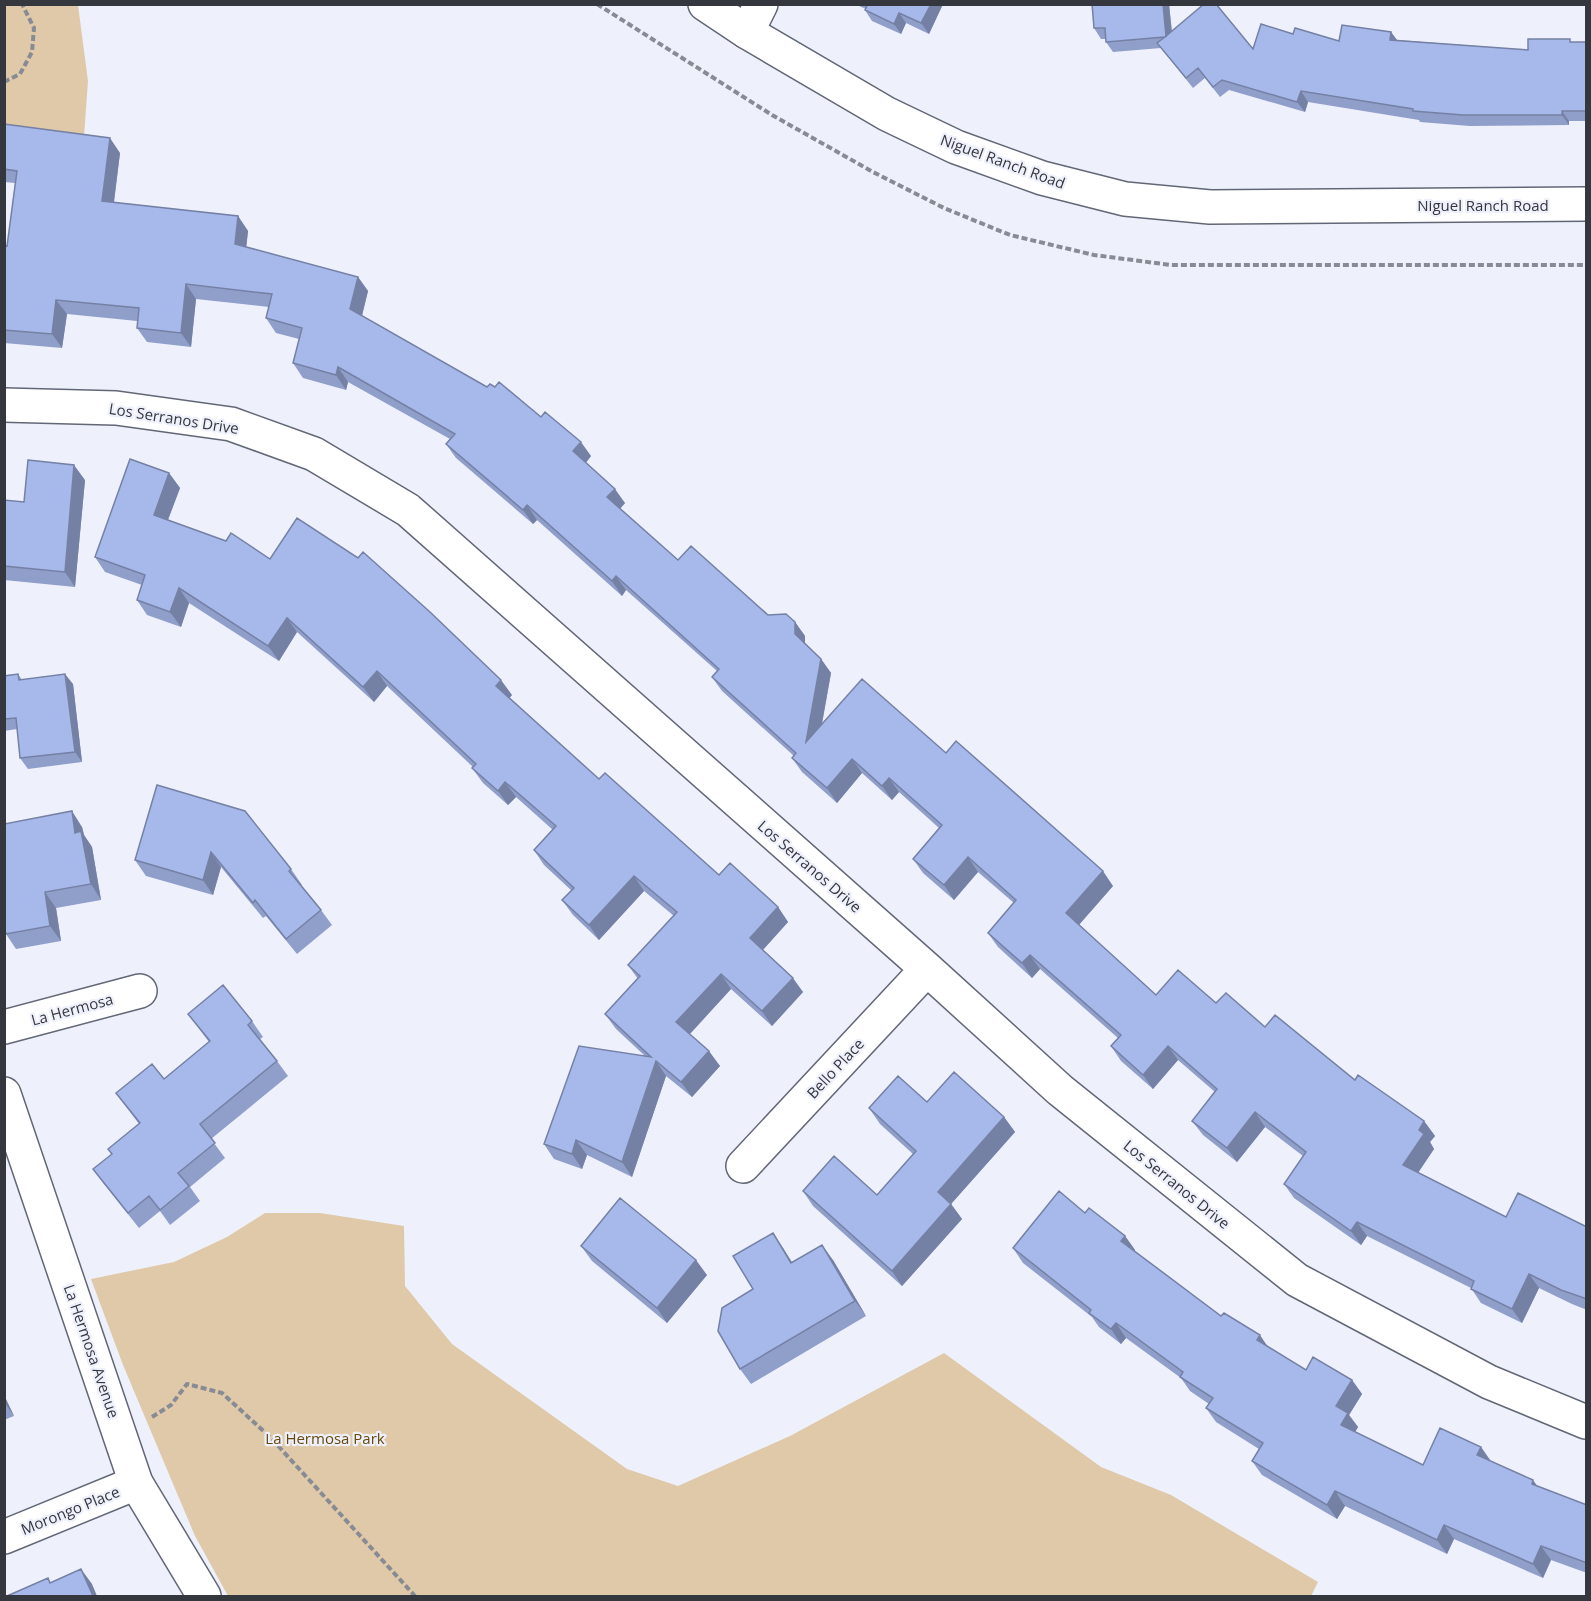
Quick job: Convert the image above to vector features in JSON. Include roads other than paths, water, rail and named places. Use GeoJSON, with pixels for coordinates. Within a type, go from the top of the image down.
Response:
{"type":"FeatureCollection","features":[{"type":"Feature","properties":{"kind":"street","name":"Niguel Ranch Road"},"geometry":{"type":"LineString","coordinates":[[705,4],[754,18],[887,114],[956,147],[1042,178],[1125,199],[1210,207],[1587,204]]}},
{"type":"Feature","properties":{"kind":"street","name":"Los Serranos Drive"},"geometry":{"type":"LineString","coordinates":[[4,405],[116,408],[231,424],[314,454],[399,505],[426,526],[927,969],[1060,1090],[1297,1280],[1489,1382],[1587,1422]]}},
{"type":"Feature","properties":{"kind":"street","name":"Bello Place"},"geometry":{"type":"LineString","coordinates":[[743,1166],[927,969]]}},
{"type":"Feature","properties":{"kind":"street","name":"La Hermosa"},"geometry":{"type":"LineString","coordinates":[[4,1027],[140,991]]}},
{"type":"Feature","properties":{"kind":"street","name":"La Hermosa Avenue"},"geometry":{"type":"LineString","coordinates":[[4,1094],[136,1483],[204,1596]]}},
{"type":"Feature","properties":{"kind":"street","name":"Morongo Place"},"geometry":{"type":"LineString","coordinates":[[4,1537],[136,1483]]}},
{"type":"Feature","properties":{"kind":"park label","name":"La Hermosa Park"},"geometry":{"type":"Point","coordinates":[325,1438]}}]}
